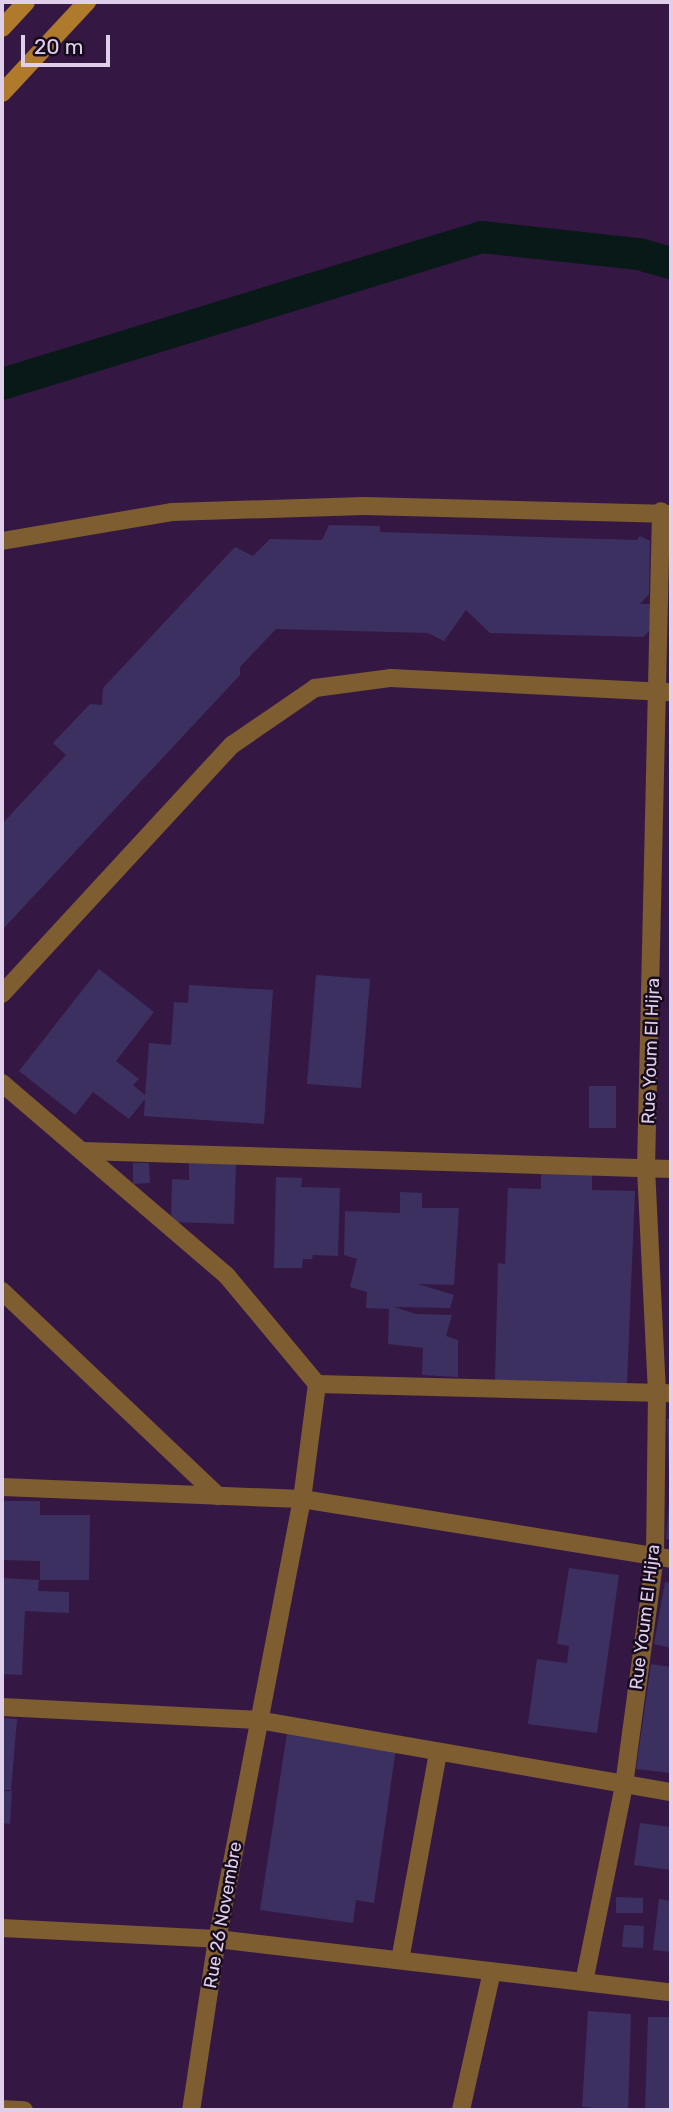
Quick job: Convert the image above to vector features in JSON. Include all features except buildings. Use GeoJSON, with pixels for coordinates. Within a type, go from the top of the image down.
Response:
{"type":"FeatureCollection","features":[{"type":"Feature","properties":{"kind":"main road"},"geometry":{"type":"LineString","coordinates":[[2,28],[26,2]]}},
{"type":"Feature","properties":{"kind":"main road"},"geometry":{"type":"LineString","coordinates":[[2,93],[87,2]]}},
{"type":"Feature","properties":{"kind":"street"},"geometry":{"type":"LineString","coordinates":[[2,541],[172,512],[364,506],[666,513]]}},
{"type":"Feature","properties":{"kind":"street","name":"Rue Youm El Hijra"},"geometry":{"type":"LineString","coordinates":[[584,1982],[624,1785],[663,1558],[664,1393],[646,1168],[663,955],[666,513]]}},
{"type":"Feature","properties":{"kind":"street"},"geometry":{"type":"LineString","coordinates":[[2,994],[232,745],[316,688],[391,678],[663,690]]}},
{"type":"Feature","properties":{"kind":"street"},"geometry":{"type":"LineString","coordinates":[[2,1083],[227,1276],[317,1384],[664,1393]]}},
{"type":"Feature","properties":{"kind":"street"},"geometry":{"type":"LineString","coordinates":[[82,1151],[671,1169]]}},
{"type":"Feature","properties":{"kind":"street"},"geometry":{"type":"LineString","coordinates":[[2,1291],[218,1496]]}},
{"type":"Feature","properties":{"kind":"street","name":"Rue 26 Novembre"},"geometry":{"type":"LineString","coordinates":[[191,2110],[217,1938],[302,1499],[317,1384]]}},
{"type":"Feature","properties":{"kind":"street"},"geometry":{"type":"LineString","coordinates":[[2,1487],[302,1499],[663,1558]]}},
{"type":"Feature","properties":{"kind":"street"},"geometry":{"type":"LineString","coordinates":[[2,1707],[258,1720],[671,1792]]}},
{"type":"Feature","properties":{"kind":"street"},"geometry":{"type":"LineString","coordinates":[[400,1960],[438,1752]]}},
{"type":"Feature","properties":{"kind":"street"},"geometry":{"type":"LineString","coordinates":[[2,1928],[217,1938],[671,1992]]}},
{"type":"Feature","properties":{"kind":"street"},"geometry":{"type":"LineString","coordinates":[[461,2110],[492,1971]]}},
{"type":"Feature","properties":{"kind":"street"},"geometry":{"type":"LineString","coordinates":[[2,2109],[24,2110]]}},
{"type":"Feature","properties":{"kind":"waterway"},"geometry":{"type":"LineString","coordinates":[[2,384],[482,237],[639,254],[671,263]]}}]}
